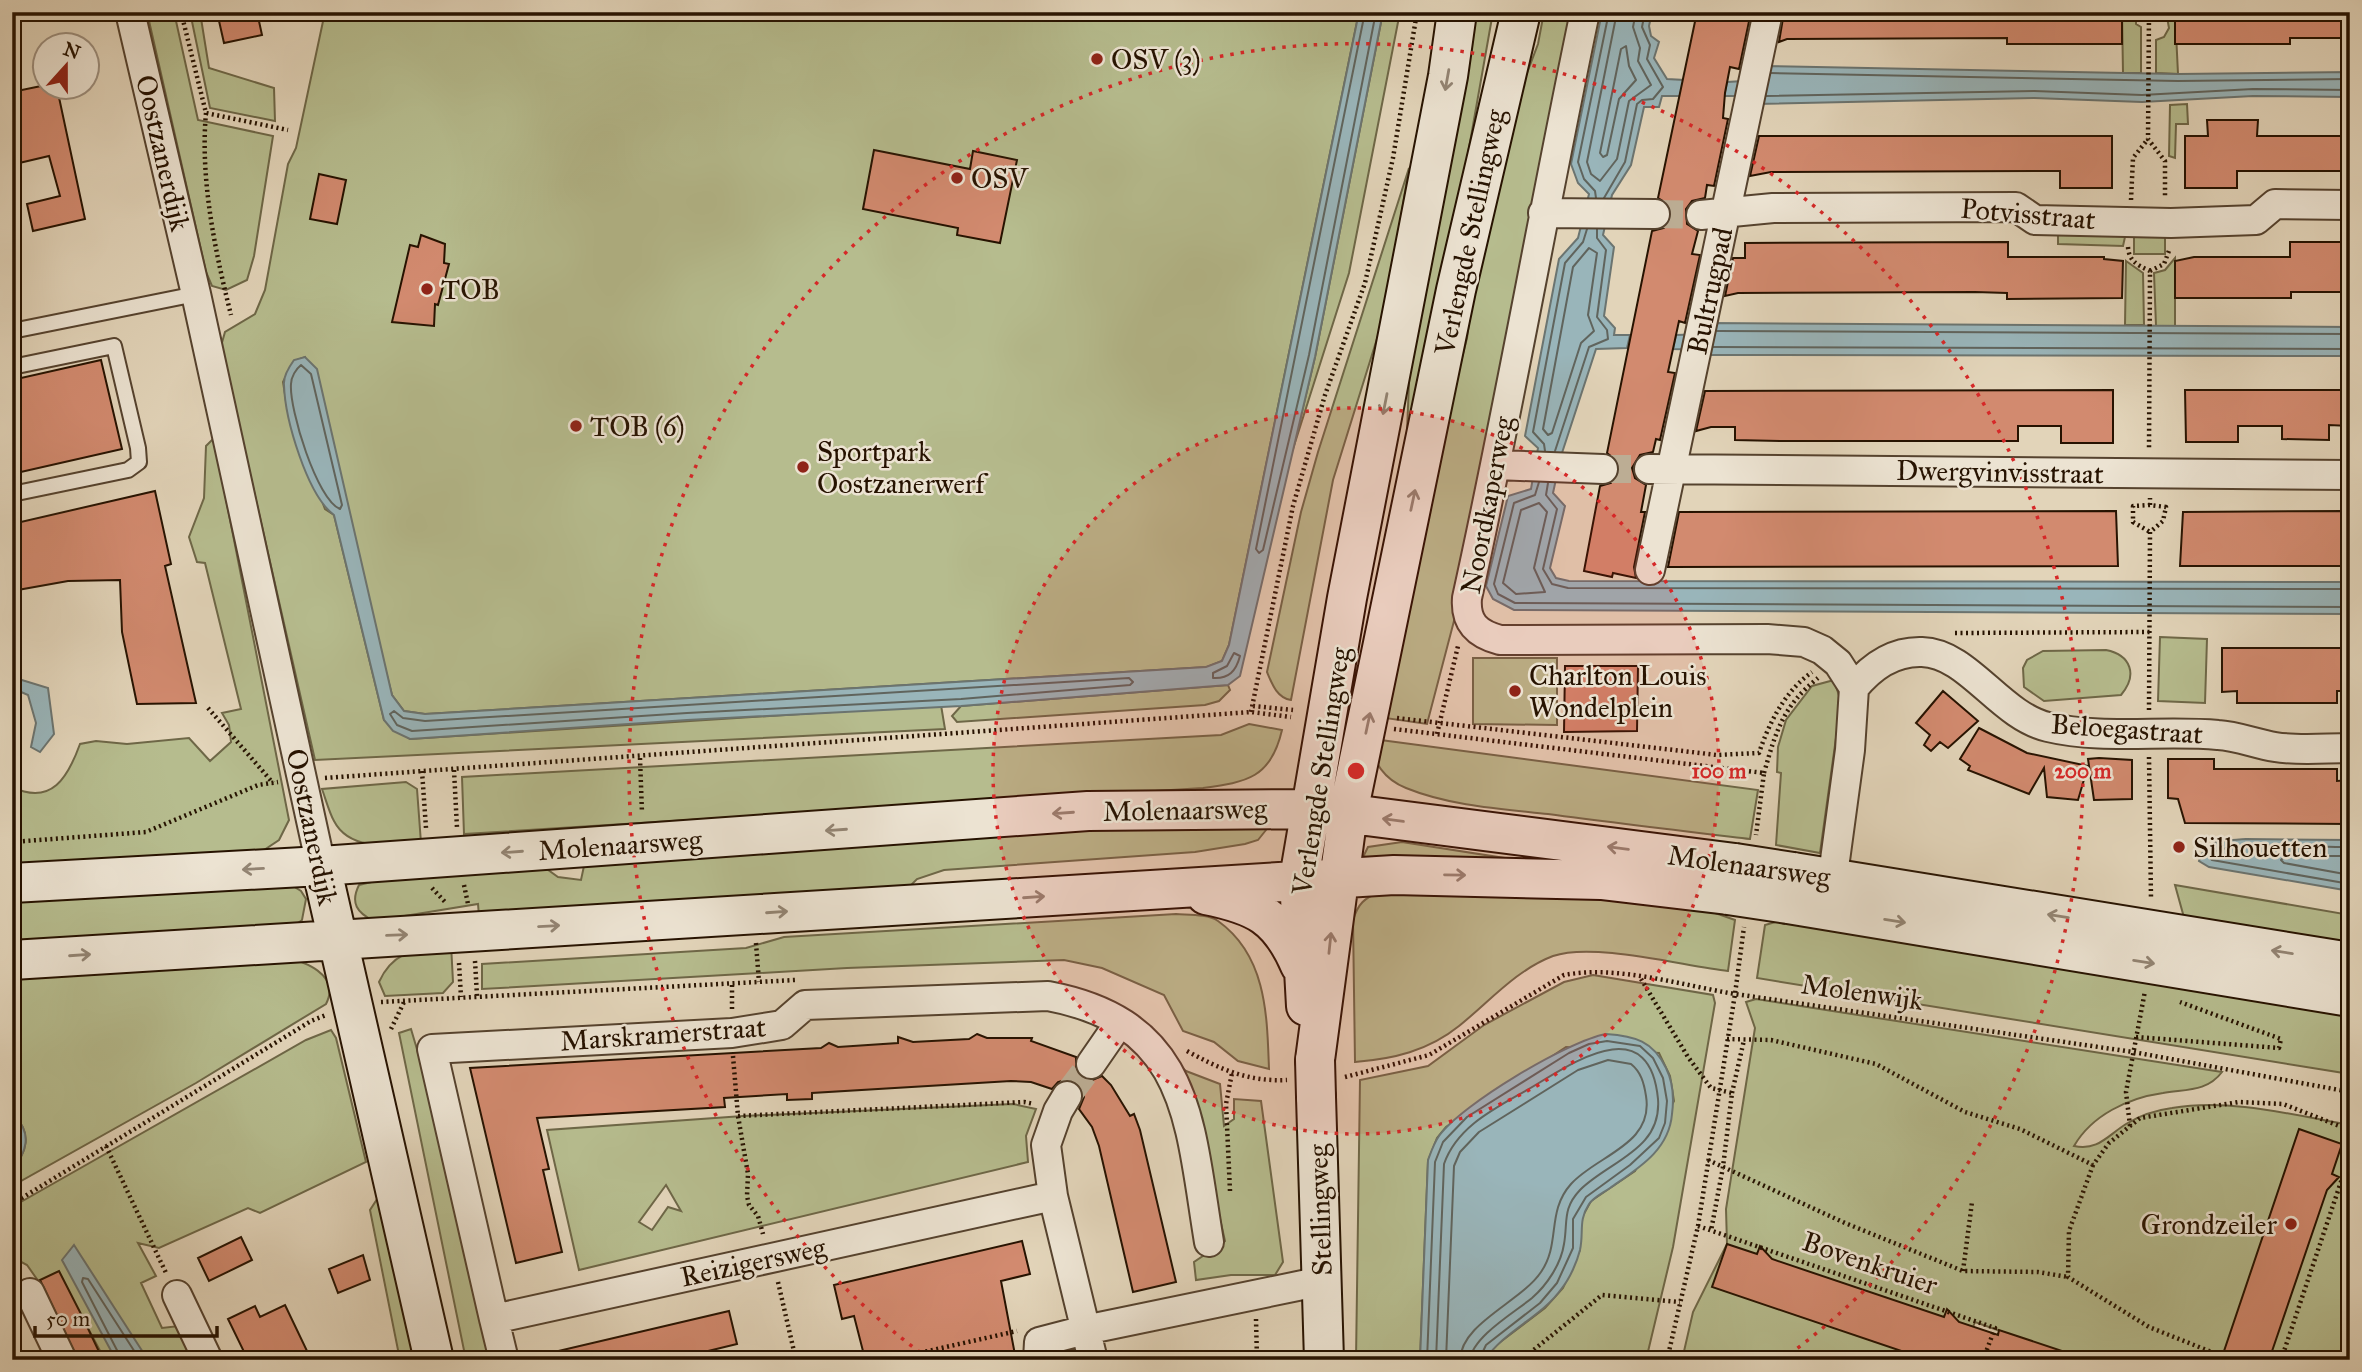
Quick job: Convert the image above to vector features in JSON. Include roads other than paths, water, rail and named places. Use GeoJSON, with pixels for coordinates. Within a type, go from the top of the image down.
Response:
{"type":"FeatureCollection","features":[{"type":"Feature","properties":{"kind":"main road","name":"Verlengde Stellingweg"},"geometry":{"type":"LineString","coordinates":[[1315,1060],[1338,878],[1330,811],[1348,598],[1448,76],[1457,12]]}},
{"type":"Feature","properties":{"kind":"main road","name":"Verlengde Stellingweg"},"geometry":{"type":"LineString","coordinates":[[1315,1060],[1303,974],[1299,879],[1330,811],[1521,12]]}},
{"type":"Feature","properties":{"kind":"main road"},"geometry":{"type":"LineString","coordinates":[[1254,808],[1278,796],[1288,786],[1294,774],[1307,703],[1348,598]]}},
{"type":"Feature","properties":{"kind":"main road","name":"Molenaarsweg"},"geometry":{"type":"LineString","coordinates":[[12,883],[321,866],[1088,811],[1254,808],[1330,811],[1830,894],[2151,972],[2350,996]]}},
{"type":"Feature","properties":{"kind":"main road","name":"Oostzanerdijk"},"geometry":{"type":"LineString","coordinates":[[321,866],[434,1360]]}},
{"type":"Feature","properties":{"kind":"main road","name":"Molenaarsweg"},"geometry":{"type":"LineString","coordinates":[[12,960],[1299,879],[1394,875],[1522,877],[1650,885],[1741,880]]}},
{"type":"Feature","properties":{"kind":"main road"},"geometry":{"type":"LineString","coordinates":[[1167,887],[1255,908],[1289,939],[1303,974]]}},
{"type":"Feature","properties":{"kind":"main road","name":"Molenaarsweg"},"geometry":{"type":"LineString","coordinates":[[2151,972],[2350,962]]}},
{"type":"Feature","properties":{"kind":"main road","name":"Stellingweg"},"geometry":{"type":"LineString","coordinates":[[1315,1060],[1324,1360]]}},
{"type":"Feature","properties":{"kind":"street","name":"Oostzanerdijk"},"geometry":{"type":"LineString","coordinates":[[130,12],[195,293],[321,866]]}},
{"type":"Feature","properties":{"kind":"street","name":"Noordkaperweg"},"geometry":{"type":"LineString","coordinates":[[1585,12],[1543,214],[1508,466],[1467,598],[1469,621],[1476,631],[1500,640],[1767,639],[1804,642],[1836,661],[1854,688]]}},
{"type":"Feature","properties":{"kind":"street","name":"Bultrugpad"},"geometry":{"type":"LineString","coordinates":[[1650,569],[1661,469],[1700,343],[1714,215],[1753,87],[1768,12]]}},
{"type":"Feature","properties":{"kind":"street","name":"Potvisstraat"},"geometry":{"type":"LineString","coordinates":[[1714,215],[1773,208],[2016,207],[2035,220],[2171,223],[2256,220],[2275,204],[2350,205]]}},
{"type":"Feature","properties":{"kind":"street"},"geometry":{"type":"LineString","coordinates":[[1543,214],[1655,215]]}},
{"type":"Feature","properties":{"kind":"street"},"geometry":{"type":"LineString","coordinates":[[1508,466],[1603,469]]}},
{"type":"Feature","properties":{"kind":"street","name":"Dwergvinvisstraat"},"geometry":{"type":"LineString","coordinates":[[1661,469],[2350,475]]}},
{"type":"Feature","properties":{"kind":"street","name":"Beloegastraat"},"geometry":{"type":"LineString","coordinates":[[1854,688],[1870,669],[1888,659],[1922,652],[1943,657],[1963,669],[2026,720],[2077,731],[2222,735],[2280,748],[2350,748]]}},
{"type":"Feature","properties":{"kind":"street"},"geometry":{"type":"LineString","coordinates":[[1830,894],[1850,750],[1854,688]]}},
{"type":"Feature","properties":{"kind":"street","name":"Marskramerstraat"},"geometry":{"type":"LineString","coordinates":[[494,1319],[432,1049],[732,1033],[782,1025],[805,1005],[1048,996],[1079,1002],[1120,1022],[1158,1052],[1178,1087],[1189,1120],[1209,1242]]}},
{"type":"Feature","properties":{"kind":"street"},"geometry":{"type":"LineString","coordinates":[[1091,1064],[1120,1022]]}},
{"type":"Feature","properties":{"kind":"street"},"geometry":{"type":"LineString","coordinates":[[1063,1104],[1046,1145],[1053,1196],[1093,1360]]}},
{"type":"Feature","properties":{"kind":"street","name":"Reizigersweg"},"geometry":{"type":"LineString","coordinates":[[494,1319],[1053,1196]]}},
{"type":"Feature","properties":{"kind":"street"},"geometry":{"type":"LineString","coordinates":[[1038,1351],[1085,1330],[1322,1281]]}},
{"type":"Feature","properties":{"kind":"street"},"geometry":{"type":"LineString","coordinates":[[30,1293],[62,1360]]}},
{"type":"Feature","properties":{"kind":"street"},"geometry":{"type":"LineString","coordinates":[[177,1295],[208,1360]]}},
{"type":"Feature","properties":{"kind":"street"},"geometry":{"type":"LineString","coordinates":[[494,1319],[504,1360]]}},
{"type":"Feature","properties":{"kind":"lane"},"geometry":{"type":"LineString","coordinates":[[12,233],[12,243]]}},
{"type":"Feature","properties":{"kind":"lane"},"geometry":{"type":"LineString","coordinates":[[12,331],[195,293]]}},
{"type":"Feature","properties":{"kind":"lane"},"geometry":{"type":"LineString","coordinates":[[12,367],[114,346],[139,462],[128,470],[12,494]]}},
{"type":"Feature","properties":{"kind":"water"},"geometry":{"type":"Polygon","coordinates":[[[1359,12],[1383,12],[1315,357],[1240,676],[1228,685],[961,706],[687,720],[410,739],[393,731],[384,720],[334,515],[324,505],[307,474],[288,417],[284,379],[294,360],[305,357],[317,369],[392,695],[404,711],[425,714],[1206,667],[1222,661],[1229,645],[1359,12]]]}},
{"type":"Feature","properties":{"kind":"water"},"geometry":{"type":"Polygon","coordinates":[[[1602,12],[1652,12],[1649,26],[1651,36],[1659,42],[1654,58],[1667,79],[1684,80],[1680,96],[1662,96],[1659,107],[1644,107],[1631,165],[1612,195],[1603,235],[1614,247],[1604,316],[1615,328],[1614,335],[1630,335],[1627,348],[1596,349],[1561,456],[1553,493],[1565,506],[1550,568],[1556,578],[1569,581],[2350,582],[2350,614],[1514,610],[1493,599],[1486,586],[1508,496],[1531,489],[1538,448],[1525,436],[1559,259],[1578,238],[1589,194],[1578,183],[1571,164],[1602,12]]]}},
{"type":"Feature","properties":{"kind":"water"},"geometry":{"type":"Polygon","coordinates":[[[1762,66],[2178,74],[2350,72],[2350,97],[2253,96],[2142,102],[2034,98],[1756,104],[1757,96],[1724,96],[1727,82],[1761,80],[1762,66]]]}},
{"type":"Feature","properties":{"kind":"water"},"geometry":{"type":"Polygon","coordinates":[[[1709,323],[2350,327],[2350,356],[1708,355],[1708,350],[1673,349],[1676,335],[1708,334],[1709,323]]]}},
{"type":"Feature","properties":{"kind":"water"},"geometry":{"type":"Polygon","coordinates":[[[12,677],[48,688],[54,734],[40,752],[31,747],[36,723],[28,695],[12,688],[12,677]]]}},
{"type":"Feature","properties":{"kind":"water"},"geometry":{"type":"Polygon","coordinates":[[[2246,839],[2350,840],[2350,891],[2209,867],[2199,861],[2211,844],[2246,839]]]}},
{"type":"Feature","properties":{"kind":"water"},"geometry":{"type":"Polygon","coordinates":[[[1606,1034],[1626,1036],[1642,1042],[1661,1059],[1670,1079],[1673,1097],[1670,1127],[1665,1139],[1641,1166],[1589,1204],[1582,1221],[1581,1244],[1575,1265],[1554,1298],[1502,1341],[1485,1360],[1420,1360],[1428,1160],[1437,1139],[1469,1108],[1517,1076],[1567,1048],[1606,1034]]]}},
{"type":"Feature","properties":{"kind":"water"},"geometry":{"type":"Polygon","coordinates":[[[12,1111],[18,1113],[15,1117],[24,1130],[26,1143],[12,1169],[12,1111]]]}},
{"type":"Feature","properties":{"kind":"water"},"geometry":{"type":"Polygon","coordinates":[[[74,1245],[148,1360],[116,1360],[62,1260],[74,1245]]]}},
{"type":"Feature","properties":{"kind":"tunnel"},"geometry":{"type":"LineString","coordinates":[[1655,214],[1701,215]]}},
{"type":"Feature","properties":{"kind":"tunnel"},"geometry":{"type":"LineString","coordinates":[[1603,469],[1649,469]]}},
{"type":"Feature","properties":{"kind":"tunnel"},"geometry":{"type":"LineString","coordinates":[[1067,1096],[1091,1064]]}},
{"type":"Feature","properties":{"kind":"place","name":"OSV (3)"},"geometry":{"type":"Point","coordinates":[1097,59]}},
{"type":"Feature","properties":{"kind":"place","name":"OSV"},"geometry":{"type":"Point","coordinates":[957,178]}},
{"type":"Feature","properties":{"kind":"place","name":"TOB"},"geometry":{"type":"Point","coordinates":[427,289]}},
{"type":"Feature","properties":{"kind":"place","name":"TOB (6)"},"geometry":{"type":"Point","coordinates":[576,426]}},
{"type":"Feature","properties":{"kind":"place","name":"Sportpark Oostzanerwerf"},"geometry":{"type":"Point","coordinates":[803,467]}},
{"type":"Feature","properties":{"kind":"place","name":"Charlton Louis Wondelplein"},"geometry":{"type":"Point","coordinates":[1515,691]}},
{"type":"Feature","properties":{"kind":"place","name":"Silhouetten"},"geometry":{"type":"Point","coordinates":[2179,847]}},
{"type":"Feature","properties":{"kind":"place","name":"Grondzeiler"},"geometry":{"type":"Point","coordinates":[2291,1224]}}]}
